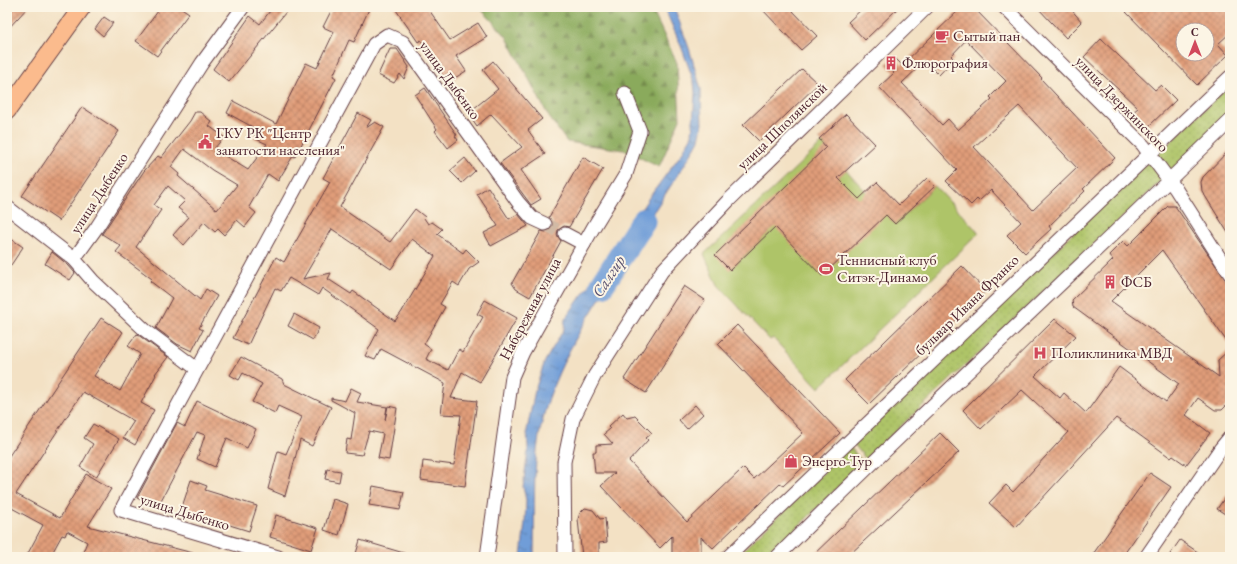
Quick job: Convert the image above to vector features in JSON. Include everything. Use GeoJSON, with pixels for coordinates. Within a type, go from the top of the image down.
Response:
{"type":"FeatureCollection","features":[{"type":"Feature","properties":{"kind":"main road"},"geometry":{"type":"LineString","coordinates":[[7,111],[82,7]]}},
{"type":"Feature","properties":{"kind":"street","name":"улица Дыбенко"},"geometry":{"type":"LineString","coordinates":[[74,259],[97,227],[202,63],[243,7]]}},
{"type":"Feature","properties":{"kind":"street","name":"улица Шполянской"},"geometry":{"type":"LineString","coordinates":[[565,557],[564,462],[573,419],[595,376],[662,271],[728,201],[927,7]]}},
{"type":"Feature","properties":{"kind":"street","name":"улица Дзержинского"},"geometry":{"type":"LineString","coordinates":[[1004,7],[1144,145],[1230,274]]}},
{"type":"Feature","properties":{"kind":"street","name":"улица Дыбенко"},"geometry":{"type":"LineString","coordinates":[[278,557],[121,510],[374,44],[387,35],[403,42],[518,202],[532,218],[545,224]]}},
{"type":"Feature","properties":{"kind":"street","name":"бульвар Ивана Франко"},"geometry":{"type":"LineString","coordinates":[[728,557],[1230,77]]}},
{"type":"Feature","properties":{"kind":"street","name":"Набережная улица"},"geometry":{"type":"LineString","coordinates":[[486,557],[512,377],[523,352],[584,244],[626,174],[640,131],[625,92]]}},
{"type":"Feature","properties":{"kind":"street"},"geometry":{"type":"LineString","coordinates":[[777,557],[868,465],[1169,181],[1230,121]]}},
{"type":"Feature","properties":{"kind":"street"},"geometry":{"type":"LineString","coordinates":[[7,207],[74,259],[126,313],[145,330],[197,369]]}},
{"type":"Feature","properties":{"kind":"street"},"geometry":{"type":"LineString","coordinates":[[565,234],[584,244]]}},
{"type":"Feature","properties":{"kind":"street"},"geometry":{"type":"LineString","coordinates":[[1146,557],[1230,437]]}},
{"type":"Feature","properties":{"kind":"green space"},"geometry":{"type":"Polygon","coordinates":[[[479,7],[651,7],[677,63],[680,119],[659,167],[624,150],[567,142],[549,117],[506,36],[479,7]]]}},
{"type":"Feature","properties":{"kind":"green space"},"geometry":{"type":"Polygon","coordinates":[[[1230,85],[1230,113],[1169,174],[1156,155],[1230,85]]]}},
{"type":"Feature","properties":{"kind":"green space","name":"Теннисный клуб Ситэк-Динамо"},"geometry":{"type":"Polygon","coordinates":[[[822,143],[895,224],[935,186],[979,233],[819,388],[773,338],[770,340],[718,285],[704,254],[822,143]]]}},
{"type":"Feature","properties":{"kind":"green space"},"geometry":{"type":"Polygon","coordinates":[[[1150,160],[1163,179],[866,459],[853,443],[1150,160]]]}},
{"type":"Feature","properties":{"kind":"green space"},"geometry":{"type":"Polygon","coordinates":[[[850,447],[863,462],[768,557],[736,557],[850,447]]]}},
{"type":"Feature","properties":{"kind":"water"},"geometry":{"type":"Polygon","coordinates":[[[664,7],[674,7],[689,48],[701,89],[702,126],[699,140],[689,158],[628,251],[617,246],[648,199],[682,153],[692,135],[695,93],[694,82],[681,46],[664,7]]]}},
{"type":"Feature","properties":{"kind":"water"},"geometry":{"type":"Polygon","coordinates":[[[613,253],[625,259],[596,304],[570,350],[558,374],[549,399],[537,451],[534,557],[521,557],[525,522],[526,500],[523,487],[528,450],[527,430],[535,390],[545,361],[564,329],[565,319],[598,276],[613,253]]]}},
{"type":"Feature","properties":{"kind":"building"},"geometry":{"type":"Polygon","coordinates":[[[7,7],[28,7],[7,30],[7,7]]]}},
{"type":"Feature","properties":{"kind":"building"},"geometry":{"type":"Polygon","coordinates":[[[161,7],[180,7],[189,13],[157,56],[136,41],[161,7]]]}},
{"type":"Feature","properties":{"kind":"building"},"geometry":{"type":"Polygon","coordinates":[[[273,7],[290,7],[229,82],[213,69],[250,16],[260,24],[273,7]]]}},
{"type":"Feature","properties":{"kind":"building"},"geometry":{"type":"Polygon","coordinates":[[[333,7],[370,7],[354,42],[349,40],[333,76],[336,78],[295,157],[293,156],[278,181],[268,174],[249,207],[256,213],[245,227],[237,220],[224,235],[218,229],[215,232],[204,222],[184,245],[173,235],[189,217],[178,208],[185,201],[168,186],[154,205],[161,210],[136,247],[200,300],[206,289],[217,296],[199,328],[203,330],[192,351],[177,344],[156,328],[172,298],[150,281],[152,279],[116,252],[121,246],[102,234],[144,171],[158,156],[161,158],[190,121],[195,112],[200,112],[212,122],[209,126],[224,137],[214,149],[248,170],[267,144],[254,138],[258,130],[227,113],[233,101],[276,124],[306,63],[317,68],[334,32],[323,27],[333,7]],[[184,149],[171,167],[179,174],[178,176],[217,210],[237,185],[212,170],[184,149]]]}},
{"type":"Feature","properties":{"kind":"building"},"geometry":{"type":"Polygon","coordinates":[[[394,7],[427,7],[450,40],[478,23],[487,37],[456,56],[466,71],[447,83],[421,40],[418,42],[394,7]]]}},
{"type":"Feature","properties":{"kind":"building"},"geometry":{"type":"Polygon","coordinates":[[[760,7],[789,7],[817,36],[801,50],[760,7]]]}},
{"type":"Feature","properties":{"kind":"building"},"geometry":{"type":"Polygon","coordinates":[[[864,7],[899,7],[865,40],[848,22],[864,7]]]}},
{"type":"Feature","properties":{"kind":"building"},"geometry":{"type":"Polygon","coordinates":[[[962,7],[973,7],[1042,78],[1041,79],[1115,158],[1083,189],[1085,191],[1049,226],[1051,229],[1025,253],[1007,235],[1021,222],[991,190],[979,201],[977,199],[971,205],[946,181],[957,170],[879,87],[894,73],[886,64],[894,57],[902,65],[962,7]],[[966,40],[951,56],[954,59],[939,75],[925,61],[902,83],[942,125],[948,119],[958,130],[992,99],[990,97],[1006,81],[966,40]],[[1019,106],[974,147],[1033,210],[1077,168],[1019,106]]]}},
{"type":"Feature","properties":{"kind":"building"},"geometry":{"type":"Polygon","coordinates":[[[1037,7],[1069,7],[1082,22],[1066,38],[1037,7]]]}},
{"type":"Feature","properties":{"kind":"building"},"geometry":{"type":"Polygon","coordinates":[[[1132,7],[1230,7],[1230,33],[1218,44],[1228,55],[1197,85],[1126,12],[1132,7]]]}},
{"type":"Feature","properties":{"kind":"building"},"geometry":{"type":"Polygon","coordinates":[[[104,17],[113,23],[103,36],[95,29],[104,17]]]}},
{"type":"Feature","properties":{"kind":"building"},"geometry":{"type":"Polygon","coordinates":[[[1101,39],[1155,90],[1161,85],[1176,100],[1148,127],[1133,112],[1138,108],[1084,57],[1101,39]]]}},
{"type":"Feature","properties":{"kind":"building"},"geometry":{"type":"Polygon","coordinates":[[[390,49],[397,49],[409,67],[404,79],[400,74],[394,83],[378,75],[390,49]]]}},
{"type":"Feature","properties":{"kind":"building"},"geometry":{"type":"Polygon","coordinates":[[[493,61],[542,119],[528,130],[545,154],[521,170],[541,199],[531,205],[500,163],[522,147],[491,114],[477,126],[468,113],[498,89],[483,70],[493,61]]]}},
{"type":"Feature","properties":{"kind":"building"},"geometry":{"type":"Polygon","coordinates":[[[802,69],[818,84],[759,141],[743,125],[802,69]]]}},
{"type":"Feature","properties":{"kind":"building"},"geometry":{"type":"Polygon","coordinates":[[[425,88],[457,135],[455,136],[458,140],[448,148],[435,131],[437,129],[415,95],[425,88]]]}},
{"type":"Feature","properties":{"kind":"building"},"geometry":{"type":"Polygon","coordinates":[[[82,107],[119,131],[59,221],[22,196],[82,107]]]}},
{"type":"Feature","properties":{"kind":"building"},"geometry":{"type":"Polygon","coordinates":[[[358,113],[371,120],[366,128],[375,122],[384,127],[340,207],[390,242],[415,209],[425,217],[424,218],[428,224],[432,222],[442,229],[437,234],[463,253],[466,249],[479,262],[469,269],[459,286],[453,282],[440,304],[445,307],[424,344],[431,349],[426,359],[448,370],[459,349],[463,352],[483,317],[477,314],[485,300],[517,318],[480,382],[462,372],[451,398],[477,401],[465,486],[421,480],[423,461],[454,465],[461,415],[441,414],[445,383],[381,349],[375,360],[365,356],[379,329],[322,288],[318,295],[289,278],[281,291],[275,288],[248,345],[233,338],[276,257],[284,262],[330,182],[323,178],[358,113]],[[332,229],[303,279],[331,273],[328,279],[351,294],[353,291],[395,321],[435,256],[412,239],[391,269],[332,229]]]}},
{"type":"Feature","properties":{"kind":"building"},"geometry":{"type":"Polygon","coordinates":[[[846,114],[875,144],[838,178],[859,199],[877,182],[899,205],[927,178],[935,186],[895,224],[886,215],[822,276],[775,227],[730,270],[715,255],[826,147],[819,139],[846,114]]]}},
{"type":"Feature","properties":{"kind":"building"},"geometry":{"type":"Polygon","coordinates":[[[1230,149],[1230,236],[1202,191],[1201,182],[1203,177],[1230,149]]]}},
{"type":"Feature","properties":{"kind":"building"},"geometry":{"type":"Polygon","coordinates":[[[583,157],[603,169],[569,227],[564,226],[558,230],[557,235],[561,241],[530,297],[516,289],[512,283],[541,231],[546,232],[552,228],[553,223],[549,217],[583,157]]]}},
{"type":"Feature","properties":{"kind":"building"},"geometry":{"type":"Polygon","coordinates":[[[465,158],[475,171],[462,183],[450,171],[465,158]]]}},
{"type":"Feature","properties":{"kind":"building"},"geometry":{"type":"Polygon","coordinates":[[[488,187],[509,219],[518,214],[528,226],[491,246],[484,233],[498,226],[477,194],[488,187]]]}},
{"type":"Feature","properties":{"kind":"building"},"geometry":{"type":"Polygon","coordinates":[[[1168,206],[1175,206],[1230,286],[1230,346],[1162,250],[1111,301],[1219,377],[1218,360],[1230,349],[1230,402],[1222,410],[1215,410],[1198,398],[1186,415],[1210,433],[1186,465],[1173,456],[1171,458],[1116,418],[1016,527],[989,503],[1006,485],[1013,492],[1068,432],[1022,390],[981,429],[963,410],[1055,319],[1076,336],[1035,376],[1060,398],[1064,393],[1086,413],[1119,367],[1166,402],[1179,384],[1073,307],[1072,300],[1113,260],[1109,255],[1123,241],[1128,246],[1168,206]]]}},
{"type":"Feature","properties":{"kind":"building"},"geometry":{"type":"Polygon","coordinates":[[[7,236],[23,247],[7,271],[7,236]]]}},
{"type":"Feature","properties":{"kind":"building"},"geometry":{"type":"Polygon","coordinates":[[[52,252],[75,273],[70,280],[45,264],[52,252]]]}},
{"type":"Feature","properties":{"kind":"building"},"geometry":{"type":"Polygon","coordinates":[[[962,266],[986,291],[869,404],[845,380],[962,266]]]}},
{"type":"Feature","properties":{"kind":"building"},"geometry":{"type":"Polygon","coordinates":[[[684,286],[705,300],[646,393],[624,379],[684,286]]]}},
{"type":"Feature","properties":{"kind":"building"},"geometry":{"type":"Polygon","coordinates":[[[294,314],[319,328],[313,340],[288,326],[294,314]]]}},
{"type":"Feature","properties":{"kind":"building"},"geometry":{"type":"Polygon","coordinates":[[[101,318],[123,332],[94,376],[120,391],[140,354],[128,346],[137,334],[168,357],[155,374],[156,375],[141,403],[154,410],[135,445],[123,438],[134,421],[83,392],[16,494],[60,518],[86,474],[111,489],[88,526],[193,553],[192,557],[81,557],[87,542],[67,531],[65,536],[62,535],[50,557],[26,557],[43,525],[8,506],[7,508],[7,459],[101,318]]]}},
{"type":"Feature","properties":{"kind":"building"},"geometry":{"type":"Polygon","coordinates":[[[737,325],[840,433],[783,486],[781,483],[713,548],[701,537],[701,554],[672,554],[672,536],[660,548],[601,486],[615,473],[595,473],[593,452],[596,452],[596,445],[613,444],[604,434],[610,429],[608,427],[623,413],[627,418],[635,416],[652,433],[646,438],[648,440],[629,461],[687,522],[743,468],[754,479],[803,433],[718,344],[737,325]]]}},
{"type":"Feature","properties":{"kind":"building"},"geometry":{"type":"Polygon","coordinates":[[[241,357],[282,379],[284,384],[331,407],[312,446],[300,440],[285,496],[268,489],[278,451],[286,454],[302,417],[278,406],[275,413],[252,402],[262,384],[243,373],[239,380],[230,375],[241,357]]]}},
{"type":"Feature","properties":{"kind":"building"},"geometry":{"type":"Polygon","coordinates":[[[351,388],[361,393],[357,402],[387,407],[385,420],[388,406],[397,408],[389,460],[378,458],[383,434],[369,431],[362,455],[345,453],[347,439],[351,440],[355,413],[331,400],[331,398],[345,401],[351,388]]]}},
{"type":"Feature","properties":{"kind":"building"},"geometry":{"type":"Polygon","coordinates":[[[197,401],[256,429],[247,448],[227,438],[215,467],[197,459],[205,435],[197,432],[157,508],[137,498],[177,423],[185,427],[197,401]]]}},
{"type":"Feature","properties":{"kind":"building"},"geometry":{"type":"Polygon","coordinates":[[[695,405],[703,414],[687,429],[679,420],[695,405]]]}},
{"type":"Feature","properties":{"kind":"building"},"geometry":{"type":"Polygon","coordinates":[[[93,424],[119,439],[96,477],[80,467],[93,444],[84,438],[93,424]]]}},
{"type":"Feature","properties":{"kind":"building"},"geometry":{"type":"Polygon","coordinates":[[[940,433],[959,452],[847,557],[811,557],[940,433]]]}},
{"type":"Feature","properties":{"kind":"building"},"geometry":{"type":"Polygon","coordinates":[[[327,469],[341,471],[339,482],[325,479],[327,469]]]}},
{"type":"Feature","properties":{"kind":"building"},"geometry":{"type":"Polygon","coordinates":[[[1150,473],[1171,487],[1122,557],[1091,557],[1150,473]]]}},
{"type":"Feature","properties":{"kind":"building"},"geometry":{"type":"Polygon","coordinates":[[[191,480],[207,486],[205,490],[257,506],[249,531],[181,510],[191,480]]]}},
{"type":"Feature","properties":{"kind":"building"},"geometry":{"type":"Polygon","coordinates":[[[373,486],[404,492],[400,510],[369,505],[373,486]]]}},
{"type":"Feature","properties":{"kind":"building"},"geometry":{"type":"Polygon","coordinates":[[[1230,490],[1230,517],[1217,509],[1230,490]]]}},
{"type":"Feature","properties":{"kind":"building"},"geometry":{"type":"Polygon","coordinates":[[[333,499],[348,504],[339,535],[324,530],[333,499]]]}},
{"type":"Feature","properties":{"kind":"building"},"geometry":{"type":"Polygon","coordinates":[[[585,508],[593,510],[600,519],[605,518],[607,542],[599,543],[599,557],[582,557],[578,519],[580,513],[585,508]]]}},
{"type":"Feature","properties":{"kind":"building"},"geometry":{"type":"Polygon","coordinates":[[[276,515],[318,528],[311,550],[270,537],[276,515]]]}},
{"type":"Feature","properties":{"kind":"building"},"geometry":{"type":"Polygon","coordinates":[[[360,540],[407,554],[406,557],[355,557],[360,540]]]}},
{"type":"Feature","properties":{"kind":"building"},"geometry":{"type":"Polygon","coordinates":[[[1180,540],[1205,557],[1168,557],[1180,540]]]}},
{"type":"Feature","properties":{"kind":"waterway","name":"Салгир"},"geometry":{"type":"LineString","coordinates":[[602,285],[643,221]]}},
{"type":"Feature","properties":{"kind":"tunnel"},"geometry":{"type":"LineString","coordinates":[[545,224],[565,234]]}},
{"type":"Feature","properties":{"kind":"place","name":"Сытый пан"},"geometry":{"type":"Point","coordinates":[942,36]}},
{"type":"Feature","properties":{"kind":"place","name":"Флюрография"},"geometry":{"type":"Point","coordinates":[891,63]}},
{"type":"Feature","properties":{"kind":"place","name":"ГКУ РК \"Центр занятости населения\""},"geometry":{"type":"Point","coordinates":[205,142]}},
{"type":"Feature","properties":{"kind":"place","name":"Теннисный клуб Ситэк-Динамо"},"geometry":{"type":"Point","coordinates":[826,269]}},
{"type":"Feature","properties":{"kind":"place","name":"ФСБ"},"geometry":{"type":"Point","coordinates":[1110,282]}},
{"type":"Feature","properties":{"kind":"place","name":"Поликлиника МВД"},"geometry":{"type":"Point","coordinates":[1040,353]}},
{"type":"Feature","properties":{"kind":"place","name":"Энерго-Тур"},"geometry":{"type":"Point","coordinates":[791,461]}}]}
